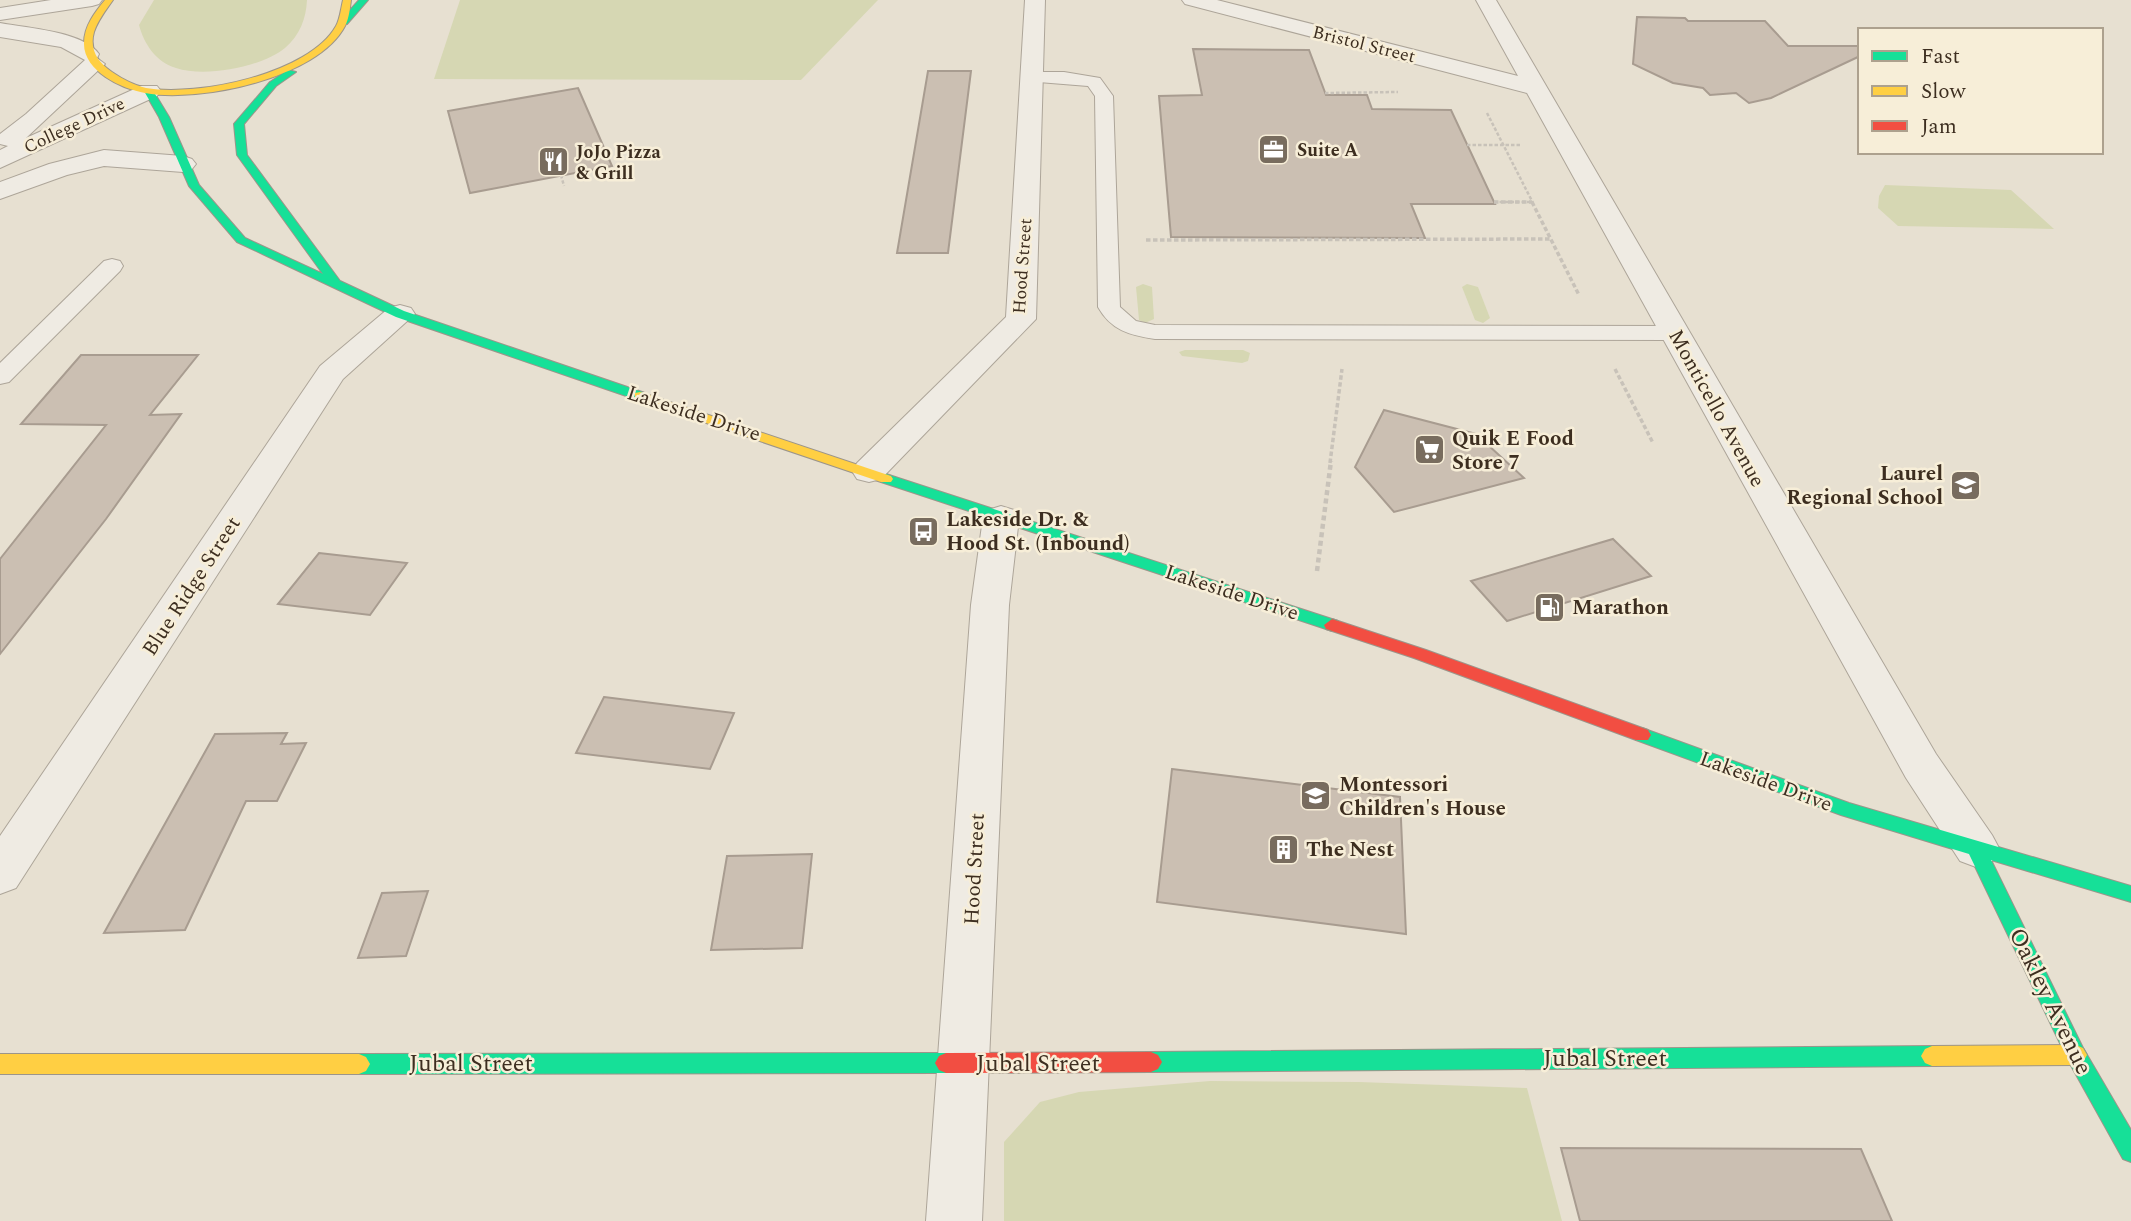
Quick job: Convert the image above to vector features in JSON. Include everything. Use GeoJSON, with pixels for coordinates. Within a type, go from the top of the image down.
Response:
{"type":"FeatureCollection","features":[{"type":"Feature","properties":{"kind":"main road"},"geometry":{"type":"LineString","coordinates":[[109,0],[91,29],[91,59],[122,83],[149,92],[209,88],[258,79],[305,60],[327,42],[364,0]]}},
{"type":"Feature","properties":{"kind":"main road"},"geometry":{"type":"LineString","coordinates":[[344,22],[347,0]]}},
{"type":"Feature","properties":{"kind":"main road","name":"Lakeside Drive"},"geometry":{"type":"LineString","coordinates":[[305,60],[273,84],[239,124],[242,155],[335,283]]}},
{"type":"Feature","properties":{"kind":"main road","name":"Lakeside Drive"},"geometry":{"type":"LineString","coordinates":[[149,92],[164,117],[194,186],[241,240],[400,314],[1001,518],[1420,653],[1847,810],[2131,894]]}},
{"type":"Feature","properties":{"kind":"main road","name":"Oakley Avenue"},"geometry":{"type":"LineString","coordinates":[[1976,848],[2076,1055],[2131,1150]]}},
{"type":"Feature","properties":{"kind":"main road","name":"Jubal Street"},"geometry":{"type":"LineString","coordinates":[[0,1063],[962,1063],[2076,1055]]}},
{"type":"Feature","properties":{"kind":"street"},"geometry":{"type":"LineString","coordinates":[[0,15],[92,0]]}},
{"type":"Feature","properties":{"kind":"street","name":"Hood Street"},"geometry":{"type":"LineString","coordinates":[[869,471],[1021,319],[1035,0]]}},
{"type":"Feature","properties":{"kind":"street","name":"Bristol Street"},"geometry":{"type":"LineString","coordinates":[[1192,0],[1536,88]]}},
{"type":"Feature","properties":{"kind":"street","name":"Monticello Avenue"},"geometry":{"type":"LineString","coordinates":[[1486,0],[1922,766],[1976,848]]}},
{"type":"Feature","properties":{"kind":"street"},"geometry":{"type":"LineString","coordinates":[[0,30],[67,42],[91,59]]}},
{"type":"Feature","properties":{"kind":"street","name":"College Drive"},"geometry":{"type":"LineString","coordinates":[[0,147],[35,119],[91,59]]}},
{"type":"Feature","properties":{"kind":"street","name":"College Drive"},"geometry":{"type":"LineString","coordinates":[[0,160],[149,92]]}},
{"type":"Feature","properties":{"kind":"street","name":"College Drive"},"geometry":{"type":"LineString","coordinates":[[0,191],[58,169],[104,158],[183,164]]}},
{"type":"Feature","properties":{"kind":"street","name":"Blue Ridge Street"},"geometry":{"type":"LineString","coordinates":[[0,874],[331,373],[400,314]]}},
{"type":"Feature","properties":{"kind":"street","name":"Hood Street"},"geometry":{"type":"LineString","coordinates":[[954,1221],[990,605],[1001,518]]}},
{"type":"Feature","properties":{"kind":"lane"},"geometry":{"type":"LineString","coordinates":[[1032,77],[1065,77],[1094,82],[1104,96],[1109,307],[1116,320],[1134,329],[1155,332],[1675,333]]}},
{"type":"Feature","properties":{"kind":"lane"},"geometry":{"type":"LineString","coordinates":[[0,377],[112,266]]}},
{"type":"Feature","properties":{"kind":"path"},"geometry":{"type":"LineString","coordinates":[[1465,70],[1580,298]]}},
{"type":"Feature","properties":{"kind":"path"},"geometry":{"type":"LineString","coordinates":[[1467,145],[1568,144]]}},
{"type":"Feature","properties":{"kind":"path"},"geometry":{"type":"LineString","coordinates":[[561,175],[564,186]]}},
{"type":"Feature","properties":{"kind":"path"},"geometry":{"type":"LineString","coordinates":[[1494,202],[1532,202]]}},
{"type":"Feature","properties":{"kind":"path"},"geometry":{"type":"LineString","coordinates":[[1144,240],[1551,239]]}},
{"type":"Feature","properties":{"kind":"path"},"geometry":{"type":"LineString","coordinates":[[1612,364],[1653,443]]}},
{"type":"Feature","properties":{"kind":"path"},"geometry":{"type":"LineString","coordinates":[[1317,571],[1342,369]]}},
{"type":"Feature","properties":{"kind":"green space"},"geometry":{"type":"Polygon","coordinates":[[[154,0],[307,0],[305,14],[295,38],[275,55],[233,69],[202,72],[169,65],[157,57],[144,39],[139,25],[154,0]]]}},
{"type":"Feature","properties":{"kind":"green space"},"geometry":{"type":"Polygon","coordinates":[[[460,0],[878,0],[801,80],[434,79],[460,0]]]}},
{"type":"Feature","properties":{"kind":"green space"},"geometry":{"type":"Polygon","coordinates":[[[1885,185],[2011,190],[2054,229],[1898,226],[1878,208],[1879,196],[1885,185]]]}},
{"type":"Feature","properties":{"kind":"green space"},"geometry":{"type":"Polygon","coordinates":[[[1143,284],[1152,287],[1154,319],[1145,323],[1139,320],[1136,287],[1143,284]]]}},
{"type":"Feature","properties":{"kind":"green space"},"geometry":{"type":"Polygon","coordinates":[[[1467,284],[1478,287],[1490,318],[1483,323],[1475,320],[1462,287],[1467,284]]]}},
{"type":"Feature","properties":{"kind":"green space"},"geometry":{"type":"Polygon","coordinates":[[[1243,350],[1250,353],[1248,361],[1242,363],[1182,356],[1179,352],[1243,350]]]}},
{"type":"Feature","properties":{"kind":"green space"},"geometry":{"type":"Polygon","coordinates":[[[1210,1081],[1359,1082],[1527,1088],[1562,1221],[1004,1221],[1004,1142],[1040,1102],[1079,1092],[1210,1081]]]}},
{"type":"Feature","properties":{"kind":"building"},"geometry":{"type":"Polygon","coordinates":[[[1637,17],[1685,18],[1688,21],[1765,21],[1788,46],[1858,46],[1858,57],[1771,98],[1749,103],[1736,93],[1710,95],[1703,88],[1673,83],[1633,64],[1637,17]]]}},
{"type":"Feature","properties":{"kind":"building"},"geometry":{"type":"Polygon","coordinates":[[[1193,49],[1309,50],[1326,95],[1367,95],[1372,109],[1451,110],[1495,204],[1411,204],[1425,238],[1171,237],[1159,96],[1202,95],[1193,49]]]}},
{"type":"Feature","properties":{"kind":"building"},"geometry":{"type":"Polygon","coordinates":[[[928,71],[971,71],[948,253],[897,253],[928,71]]]}},
{"type":"Feature","properties":{"kind":"building"},"geometry":{"type":"Polygon","coordinates":[[[578,88],[612,166],[470,193],[448,111],[578,88]]]}},
{"type":"Feature","properties":{"kind":"building"},"geometry":{"type":"Polygon","coordinates":[[[81,355],[198,355],[150,415],[181,414],[106,519],[0,654],[0,559],[106,425],[21,424],[81,355]]]}},
{"type":"Feature","properties":{"kind":"building","name":"Quik E Food Store 7"},"geometry":{"type":"Polygon","coordinates":[[[1384,410],[1476,434],[1524,478],[1394,512],[1355,467],[1384,410]]]}},
{"type":"Feature","properties":{"kind":"building"},"geometry":{"type":"Polygon","coordinates":[[[1613,539],[1651,576],[1507,621],[1471,581],[1613,539]]]}},
{"type":"Feature","properties":{"kind":"building"},"geometry":{"type":"Polygon","coordinates":[[[319,553],[407,563],[370,615],[278,604],[319,553]]]}},
{"type":"Feature","properties":{"kind":"building"},"geometry":{"type":"Polygon","coordinates":[[[604,697],[734,713],[710,769],[576,753],[604,697]]]}},
{"type":"Feature","properties":{"kind":"building"},"geometry":{"type":"Polygon","coordinates":[[[287,733],[281,744],[306,743],[277,801],[246,801],[185,930],[104,933],[215,734],[287,733]]]}},
{"type":"Feature","properties":{"kind":"building","name":"The Nest"},"geometry":{"type":"Polygon","coordinates":[[[1172,769],[1400,797],[1406,934],[1157,902],[1172,769]]]}},
{"type":"Feature","properties":{"kind":"building"},"geometry":{"type":"Polygon","coordinates":[[[812,854],[802,948],[711,950],[727,856],[812,854]]]}},
{"type":"Feature","properties":{"kind":"building"},"geometry":{"type":"Polygon","coordinates":[[[428,891],[406,956],[358,958],[382,893],[428,891]]]}},
{"type":"Feature","properties":{"kind":"building"},"geometry":{"type":"Polygon","coordinates":[[[1561,1148],[1861,1149],[1892,1221],[1580,1221],[1561,1148]]]}},
{"type":"Feature","properties":{"kind":"traffic: fast"},"geometry":{"type":"LineString","coordinates":[[344,22],[364,0]]}},
{"type":"Feature","properties":{"kind":"traffic: fast"},"geometry":{"type":"LineString","coordinates":[[291,72],[273,84],[239,124],[242,155],[334,281]]}},
{"type":"Feature","properties":{"kind":"traffic: fast"},"geometry":{"type":"LineString","coordinates":[[149,91],[164,117],[194,186],[241,240],[400,314],[640,396]]}},
{"type":"Feature","properties":{"kind":"traffic: fast"},"geometry":{"type":"LineString","coordinates":[[886,479],[1332,625]]}},
{"type":"Feature","properties":{"kind":"traffic: fast"},"geometry":{"type":"LineString","coordinates":[[1642,735],[1847,810],[1976,848],[2076,1055],[2131,1151]]}},
{"type":"Feature","properties":{"kind":"traffic: fast"},"geometry":{"type":"LineString","coordinates":[[1976,848],[2131,894]]}},
{"type":"Feature","properties":{"kind":"traffic: fast"},"geometry":{"type":"LineString","coordinates":[[1151,1062],[1932,1056]]}},
{"type":"Feature","properties":{"kind":"traffic: fast"},"geometry":{"type":"LineString","coordinates":[[359,1064],[946,1063]]}},
{"type":"Feature","properties":{"kind":"traffic: slow"},"geometry":{"type":"LineString","coordinates":[[109,0],[100,11],[90,32],[89,52],[94,61],[103,70],[132,86],[150,91],[174,92],[236,84],[270,75],[300,62],[325,45],[342,25],[347,0]]}},
{"type":"Feature","properties":{"kind":"traffic: slow"},"geometry":{"type":"LineString","coordinates":[[640,396],[886,479]]}},
{"type":"Feature","properties":{"kind":"traffic: slow"},"geometry":{"type":"LineString","coordinates":[[1932,1056],[2076,1055]]}},
{"type":"Feature","properties":{"kind":"traffic: slow"},"geometry":{"type":"LineString","coordinates":[[0,1064],[359,1064]]}},
{"type":"Feature","properties":{"kind":"traffic: jam"},"geometry":{"type":"LineString","coordinates":[[1332,625],[1642,735]]}},
{"type":"Feature","properties":{"kind":"traffic: jam"},"geometry":{"type":"LineString","coordinates":[[946,1063],[1151,1062]]}},
{"type":"Feature","properties":{"kind":"place","name":"Suite A"},"geometry":{"type":"Point","coordinates":[1274,150]}},
{"type":"Feature","properties":{"kind":"place","name":"JoJo Pizza & Grill"},"geometry":{"type":"Point","coordinates":[553,162]}},
{"type":"Feature","properties":{"kind":"place","name":"Quik E Food Store 7"},"geometry":{"type":"Point","coordinates":[1429,450]}},
{"type":"Feature","properties":{"kind":"place","name":"Laurel Regional School"},"geometry":{"type":"Point","coordinates":[1966,485]}},
{"type":"Feature","properties":{"kind":"place","name":"Lakeside Dr. & Hood St. (Inbound)"},"geometry":{"type":"Point","coordinates":[923,531]}},
{"type":"Feature","properties":{"kind":"place","name":"Marathon"},"geometry":{"type":"Point","coordinates":[1549,607]}},
{"type":"Feature","properties":{"kind":"place","name":"Montessori Children's House"},"geometry":{"type":"Point","coordinates":[1316,796]}},
{"type":"Feature","properties":{"kind":"place","name":"The Nest"},"geometry":{"type":"Point","coordinates":[1283,849]}}]}
